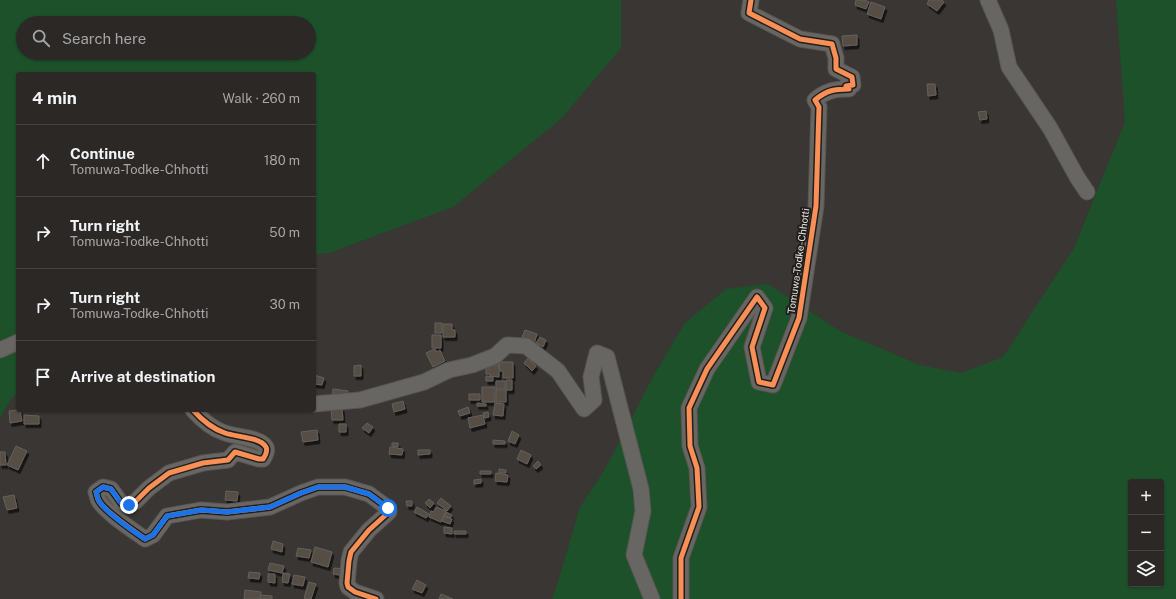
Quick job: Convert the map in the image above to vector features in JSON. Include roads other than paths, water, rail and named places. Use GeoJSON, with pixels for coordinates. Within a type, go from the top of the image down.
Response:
{"type":"FeatureCollection","features":[{"type":"Feature","properties":{"kind":"street","name":"Tomuwa-Todke-Chhotti"},"geometry":{"type":"LineString","coordinates":[[681,599],[680,558],[699,507],[697,468],[690,446],[689,408],[707,369],[757,297],[765,308],[752,348],[759,382],[773,385],[799,318],[816,206],[819,107],[815,100],[826,92],[839,89],[849,89],[846,86],[853,85],[852,77],[836,69],[836,58],[832,44],[800,39],[749,13],[751,0]]}},
{"type":"Feature","properties":{"kind":"street"},"geometry":{"type":"LineString","coordinates":[[988,0],[1001,30],[1009,67],[1050,128],[1087,192]]}},
{"type":"Feature","properties":{"kind":"street"},"geometry":{"type":"LineString","coordinates":[[0,350],[16,343]]}},
{"type":"Feature","properties":{"kind":"street"},"geometry":{"type":"LineString","coordinates":[[316,404],[360,400],[424,382],[448,370],[472,365],[495,356],[507,345],[526,346],[558,371],[584,409],[594,400],[591,377],[597,353],[607,357],[641,489],[643,511],[634,555],[652,599]]}},
{"type":"Feature","properties":{"kind":"street"},"geometry":{"type":"LineString","coordinates":[[195,412],[201,419],[225,433],[259,441],[266,447],[267,451],[263,459],[235,452],[228,460],[203,463],[170,473],[129,505],[121,503],[111,489],[103,487],[96,492],[98,500],[104,508],[131,530],[145,539],[153,535],[167,516],[202,510],[227,512],[270,507],[318,487],[345,487],[369,494],[388,508],[389,512],[369,530],[351,552],[348,561],[347,583],[348,587],[355,592],[376,599]]}}]}
